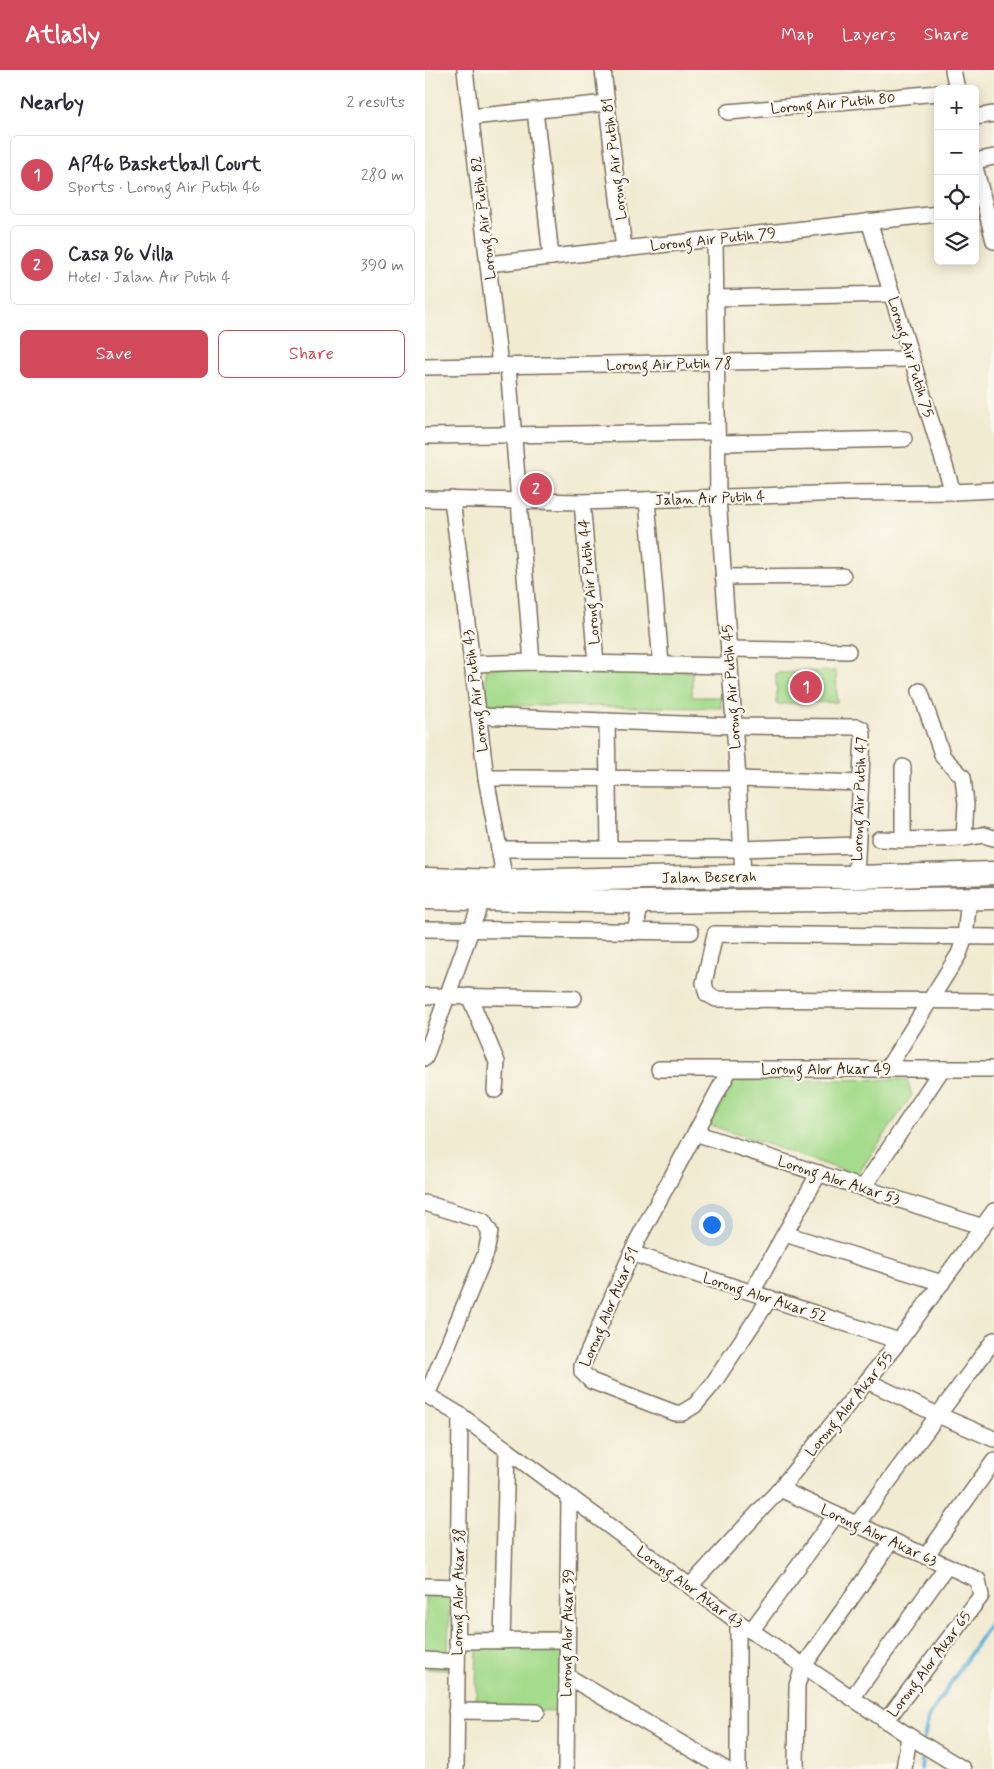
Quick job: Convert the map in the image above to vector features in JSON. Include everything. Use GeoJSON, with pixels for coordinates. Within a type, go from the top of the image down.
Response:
{"type":"FeatureCollection","features":[{"type":"Feature","properties":{"kind":"highway","name":"Jalan Beserah"},"geometry":{"type":"LineString","coordinates":[[425,878],[505,881],[743,876],[856,877],[994,873]]}},
{"type":"Feature","properties":{"kind":"highway","name":"Jalan Beserah"},"geometry":{"type":"LineString","coordinates":[[425,898],[641,902],[994,898]]}},
{"type":"Feature","properties":{"kind":"street","name":"Lorong Air Putih 82"},"geometry":{"type":"LineString","coordinates":[[465,70],[488,264],[513,434],[532,662]]}},
{"type":"Feature","properties":{"kind":"street","name":"Lorong Air Putih 81"},"geometry":{"type":"LineString","coordinates":[[603,70],[624,249]]}},
{"type":"Feature","properties":{"kind":"street"},"geometry":{"type":"LineString","coordinates":[[953,70],[956,85]]}},
{"type":"Feature","properties":{"kind":"street","name":"Lorong Air Putih 80"},"geometry":{"type":"LineString","coordinates":[[728,112],[934,93]]}},
{"type":"Feature","properties":{"kind":"street"},"geometry":{"type":"LineString","coordinates":[[471,117],[607,102]]}},
{"type":"Feature","properties":{"kind":"street"},"geometry":{"type":"LineString","coordinates":[[535,110],[551,257]]}},
{"type":"Feature","properties":{"kind":"street"},"geometry":{"type":"LineString","coordinates":[[979,116],[994,114]]}},
{"type":"Feature","properties":{"kind":"street"},"geometry":{"type":"LineString","coordinates":[[979,160],[994,158]]}},
{"type":"Feature","properties":{"kind":"street"},"geometry":{"type":"LineString","coordinates":[[977,175],[985,215],[994,241]]}},
{"type":"Feature","properties":{"kind":"street","name":"Lorong Air Putih 79"},"geometry":{"type":"LineString","coordinates":[[488,264],[934,214]]}},
{"type":"Feature","properties":{"kind":"street","name":"Lorong Air Putih 75"},"geometry":{"type":"LineString","coordinates":[[869,221],[953,492]]}},
{"type":"Feature","properties":{"kind":"street","name":"Lorong Air Putih 45"},"geometry":{"type":"LineString","coordinates":[[715,239],[718,498],[743,876]]}},
{"type":"Feature","properties":{"kind":"street"},"geometry":{"type":"LineString","coordinates":[[715,298],[892,294]]}},
{"type":"Feature","properties":{"kind":"street","name":"Lorong Air Putih 78"},"geometry":{"type":"LineString","coordinates":[[425,367],[717,364],[912,359]]}},
{"type":"Feature","properties":{"kind":"street"},"geometry":{"type":"LineString","coordinates":[[425,436],[513,434],[904,439]]}},
{"type":"Feature","properties":{"kind":"street","name":"Jalan Air Putih 4"},"geometry":{"type":"LineString","coordinates":[[425,499],[582,502],[994,490]]}},
{"type":"Feature","properties":{"kind":"street","name":"Lorong Air Putih 43"},"geometry":{"type":"LineString","coordinates":[[452,499],[486,778],[505,881]]}},
{"type":"Feature","properties":{"kind":"street"},"geometry":{"type":"LineString","coordinates":[[647,500],[661,664]]}},
{"type":"Feature","properties":{"kind":"street","name":"Lorong Air Putih 44"},"geometry":{"type":"LineString","coordinates":[[582,502],[596,662]]}},
{"type":"Feature","properties":{"kind":"street"},"geometry":{"type":"LineString","coordinates":[[723,577],[843,576]]}},
{"type":"Feature","properties":{"kind":"street"},"geometry":{"type":"LineString","coordinates":[[729,649],[848,651]]}},
{"type":"Feature","properties":{"kind":"street"},"geometry":{"type":"LineString","coordinates":[[472,664],[596,662],[730,666]]}},
{"type":"Feature","properties":{"kind":"street"},"geometry":{"type":"LineString","coordinates":[[920,691],[943,757],[963,777],[966,804],[964,838]]}},
{"type":"Feature","properties":{"kind":"street"},"geometry":{"type":"LineString","coordinates":[[479,716],[734,726]]}},
{"type":"Feature","properties":{"kind":"street"},"geometry":{"type":"LineString","coordinates":[[607,721],[609,848]]}},
{"type":"Feature","properties":{"kind":"street","name":"Lorong Air Putih 47"},"geometry":{"type":"LineString","coordinates":[[734,726],[858,727],[862,729],[856,877]]}},
{"type":"Feature","properties":{"kind":"street"},"geometry":{"type":"LineString","coordinates":[[903,767],[903,840]]}},
{"type":"Feature","properties":{"kind":"street"},"geometry":{"type":"LineString","coordinates":[[486,778],[738,779],[860,783]]}},
{"type":"Feature","properties":{"kind":"street"},"geometry":{"type":"LineString","coordinates":[[879,839],[964,838],[983,835],[994,838]]}},
{"type":"Feature","properties":{"kind":"street"},"geometry":{"type":"LineString","coordinates":[[499,849],[741,849],[857,845]]}},
{"type":"Feature","properties":{"kind":"street"},"geometry":{"type":"LineString","coordinates":[[887,1069],[959,954],[965,937],[969,898]]}},
{"type":"Feature","properties":{"kind":"street"},"geometry":{"type":"LineString","coordinates":[[425,1058],[473,930],[482,899]]}},
{"type":"Feature","properties":{"kind":"street"},"geometry":{"type":"LineString","coordinates":[[635,932],[641,902]]}},
{"type":"Feature","properties":{"kind":"street"},"geometry":{"type":"LineString","coordinates":[[425,929],[691,932]]}},
{"type":"Feature","properties":{"kind":"street"},"geometry":{"type":"LineString","coordinates":[[994,937],[715,934],[704,983],[707,994],[716,999],[994,1001]]}},
{"type":"Feature","properties":{"kind":"street"},"geometry":{"type":"LineString","coordinates":[[425,996],[574,998]]}},
{"type":"Feature","properties":{"kind":"street"},"geometry":{"type":"LineString","coordinates":[[469,996],[497,1062],[495,1090]]}},
{"type":"Feature","properties":{"kind":"street","name":"Lorong Alor Akar 49"},"geometry":{"type":"LineString","coordinates":[[659,1069],[994,1069]]}},
{"type":"Feature","properties":{"kind":"street","name":"Lorong Alor Akar 51"},"geometry":{"type":"LineString","coordinates":[[730,1069],[631,1253],[581,1372],[591,1381],[682,1413],[695,1405],[712,1385],[770,1298]]}},
{"type":"Feature","properties":{"kind":"street"},"geometry":{"type":"LineString","coordinates":[[863,1188],[942,1069]]}},
{"type":"Feature","properties":{"kind":"street","name":"Lorong Alor Akar 53"},"geometry":{"type":"LineString","coordinates":[[695,1133],[863,1188],[990,1220]]}},
{"type":"Feature","properties":{"kind":"street"},"geometry":{"type":"LineString","coordinates":[[752,1292],[819,1173]]}},
{"type":"Feature","properties":{"kind":"street"},"geometry":{"type":"LineString","coordinates":[[425,1203],[483,1221],[490,1232],[486,1253],[426,1395]]}},
{"type":"Feature","properties":{"kind":"street","name":"Lorong Alor Akar 55"},"geometry":{"type":"LineString","coordinates":[[689,1586],[781,1489],[899,1341],[990,1220]]}},
{"type":"Feature","properties":{"kind":"street"},"geometry":{"type":"LineString","coordinates":[[785,1234],[942,1283]]}},
{"type":"Feature","properties":{"kind":"street","name":"Lorong Alor Akar 52"},"geometry":{"type":"LineString","coordinates":[[631,1253],[899,1341]]}},
{"type":"Feature","properties":{"kind":"street"},"geometry":{"type":"LineString","coordinates":[[857,1524],[994,1340]]}},
{"type":"Feature","properties":{"kind":"street"},"geometry":{"type":"LineString","coordinates":[[867,1381],[994,1439]]}},
{"type":"Feature","properties":{"kind":"street","name":"Lorong Alor Akar 43"},"geometry":{"type":"LineString","coordinates":[[426,1395],[460,1415],[751,1632],[909,1736],[963,1769]]}},
{"type":"Feature","properties":{"kind":"street","name":"Lorong Alor Akar 38"},"geometry":{"type":"LineString","coordinates":[[456,1769],[460,1415]]}},
{"type":"Feature","properties":{"kind":"street"},"geometry":{"type":"LineString","coordinates":[[502,1641],[507,1450]]}},
{"type":"Feature","properties":{"kind":"street"},"geometry":{"type":"LineString","coordinates":[[927,1556],[994,1461]]}},
{"type":"Feature","properties":{"kind":"street","name":"Lorong Alor Akar 63"},"geometry":{"type":"LineString","coordinates":[[781,1489],[978,1580]]}},
{"type":"Feature","properties":{"kind":"street","name":"Lorong Alor Akar 39"},"geometry":{"type":"LineString","coordinates":[[566,1769],[569,1498]]}},
{"type":"Feature","properties":{"kind":"street"},"geometry":{"type":"LineString","coordinates":[[751,1632],[836,1515]]}},
{"type":"Feature","properties":{"kind":"street"},"geometry":{"type":"LineString","coordinates":[[796,1769],[797,1685],[803,1667],[892,1540]]}},
{"type":"Feature","properties":{"kind":"street"},"geometry":{"type":"LineString","coordinates":[[852,1698],[947,1566]]}},
{"type":"Feature","properties":{"kind":"street","name":"Lorong Alor Akar 65"},"geometry":{"type":"LineString","coordinates":[[887,1721],[981,1596],[978,1580]]}},
{"type":"Feature","properties":{"kind":"street"},"geometry":{"type":"LineString","coordinates":[[425,1586],[458,1587]]}},
{"type":"Feature","properties":{"kind":"street"},"geometry":{"type":"LineString","coordinates":[[737,1622],[738,1769]]}},
{"type":"Feature","properties":{"kind":"street"},"geometry":{"type":"LineString","coordinates":[[457,1641],[567,1640]]}},
{"type":"Feature","properties":{"kind":"street"},"geometry":{"type":"LineString","coordinates":[[425,1660],[457,1662]]}},
{"type":"Feature","properties":{"kind":"street"},"geometry":{"type":"LineString","coordinates":[[567,1676],[725,1769]]}},
{"type":"Feature","properties":{"kind":"street"},"geometry":{"type":"LineString","coordinates":[[457,1711],[537,1712]]}},
{"type":"Feature","properties":{"kind":"street"},"geometry":{"type":"LineString","coordinates":[[904,1769],[909,1736]]}},
{"type":"Feature","properties":{"kind":"green space"},"geometry":{"type":"Polygon","coordinates":[[[486,668],[692,671],[692,697],[721,697],[721,708],[486,705],[486,668]]]}},
{"type":"Feature","properties":{"kind":"green space"},"geometry":{"type":"Polygon","coordinates":[[[836,671],[837,702],[777,704],[776,673],[836,671]]]}},
{"type":"Feature","properties":{"kind":"green space"},"geometry":{"type":"Polygon","coordinates":[[[907,1079],[912,1095],[857,1175],[710,1125],[735,1081],[907,1079]]]}},
{"type":"Feature","properties":{"kind":"green space"},"geometry":{"type":"Polygon","coordinates":[[[425,1595],[450,1597],[447,1670],[425,1669],[425,1595]]]}},
{"type":"Feature","properties":{"kind":"green space"},"geometry":{"type":"Polygon","coordinates":[[[477,1633],[564,1635],[563,1711],[476,1709],[477,1633]]]}},
{"type":"Feature","properties":{"kind":"waterway"},"geometry":{"type":"LineString","coordinates":[[924,1739],[929,1716],[994,1618]]}},
{"type":"Feature","properties":{"kind":"waterway"},"geometry":{"type":"LineString","coordinates":[[921,1769],[922,1760]]}},
{"type":"Feature","properties":{"kind":"place","name":"Casa 96 Villa"},"geometry":{"type":"Point","coordinates":[536,489]}},
{"type":"Feature","properties":{"kind":"place","name":"AP46 Basketball Court"},"geometry":{"type":"Point","coordinates":[806,687]}}]}
